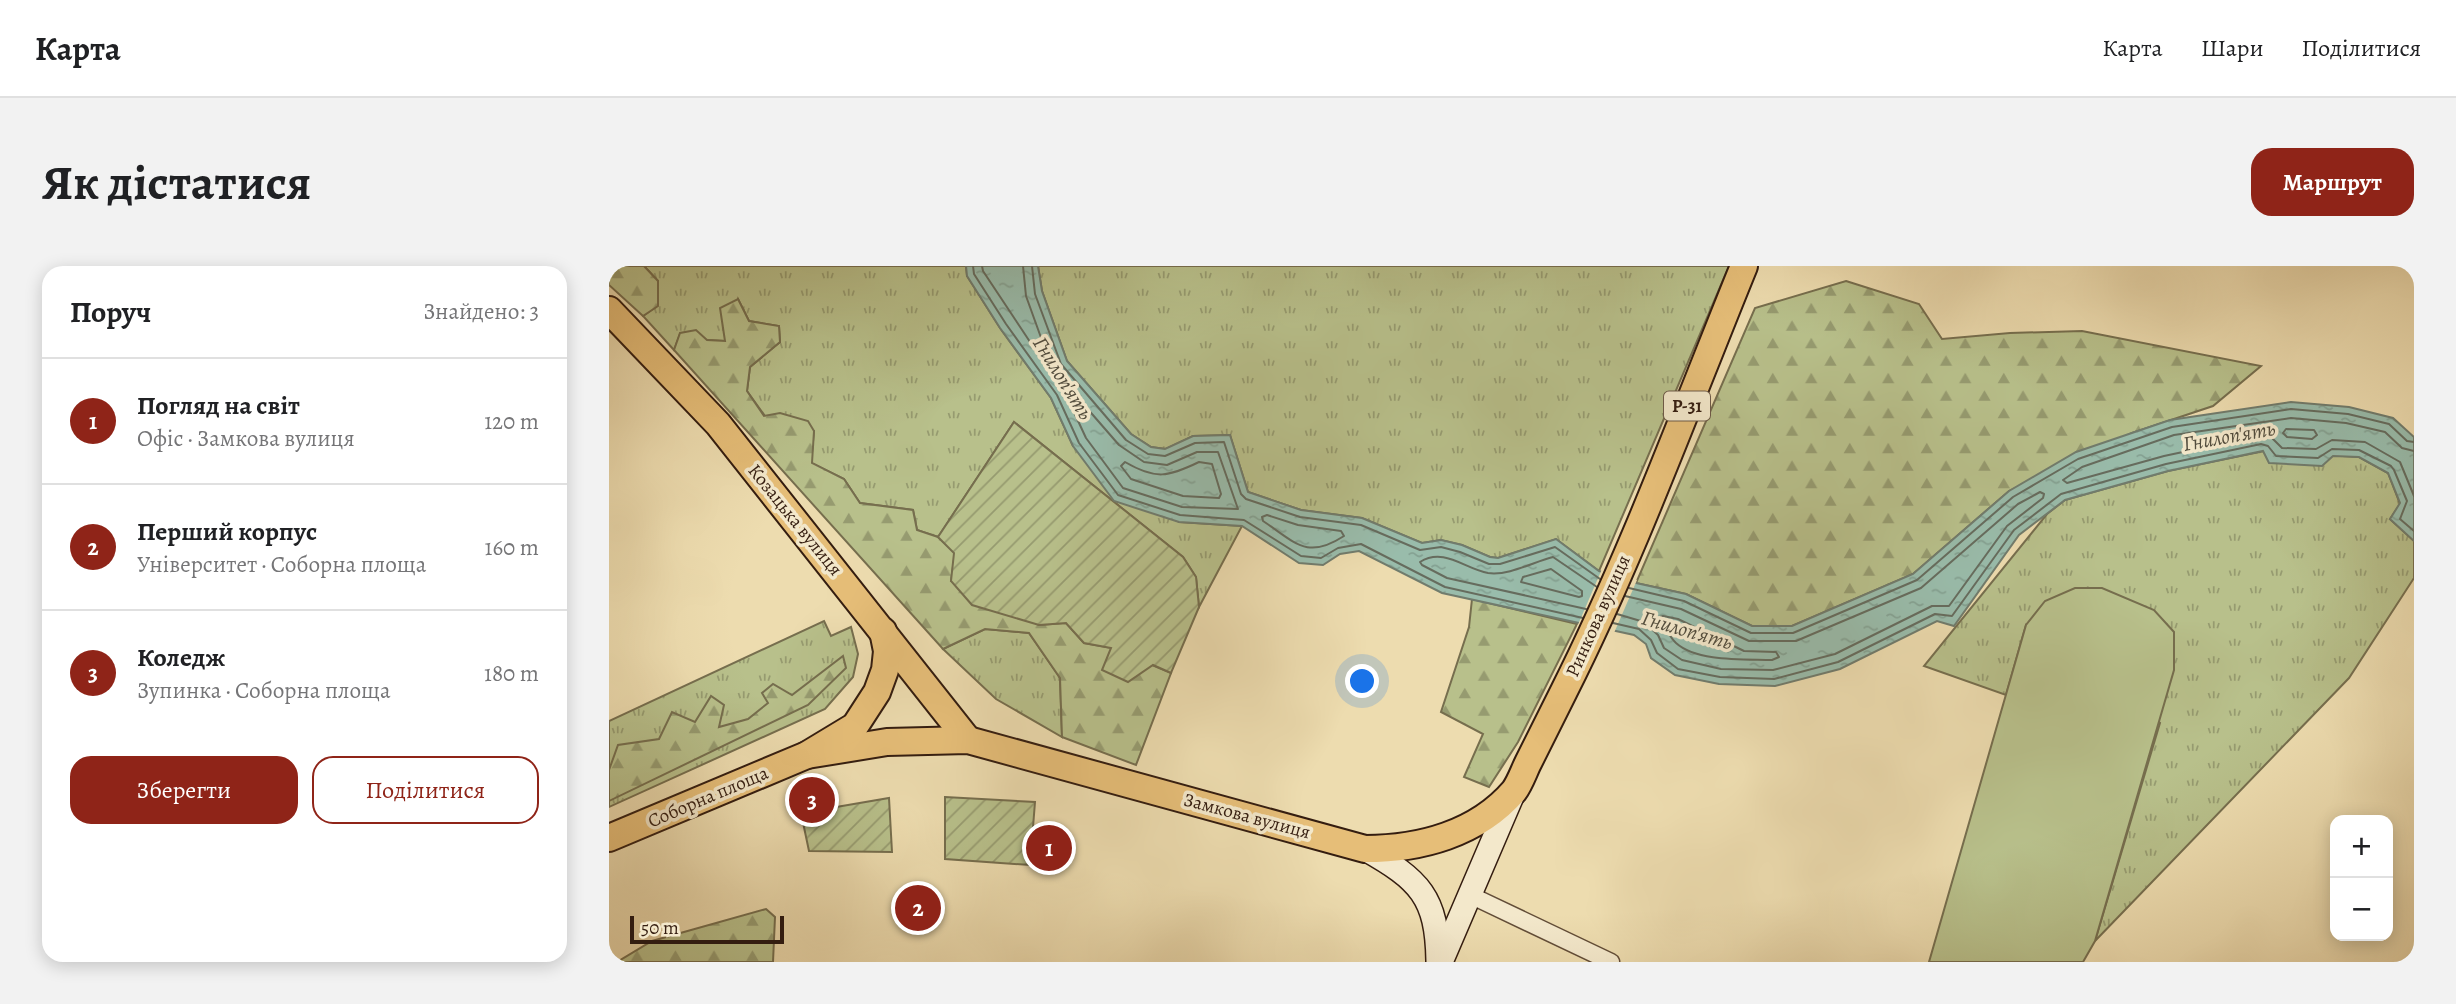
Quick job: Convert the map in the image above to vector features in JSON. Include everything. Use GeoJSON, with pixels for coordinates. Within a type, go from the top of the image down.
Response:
{"type":"FeatureCollection","features":[{"type":"Feature","properties":{"kind":"main road","name":"Ринкова вулиця"},"geometry":{"type":"LineString","coordinates":[[1439,962],[1515,790],[1581,657],[1744,266]]}},
{"type":"Feature","properties":{"kind":"main road","name":"Козацька вулиця"},"geometry":{"type":"LineString","coordinates":[[609,310],[718,424],[968,740]]}},
{"type":"Feature","properties":{"kind":"main road","name":"Соборна площа"},"geometry":{"type":"LineString","coordinates":[[609,838],[807,755],[855,726],[877,692],[885,670],[887,651],[883,631]]}},
{"type":"Feature","properties":{"kind":"main road","name":"Соборна площа"},"geometry":{"type":"LineString","coordinates":[[807,755],[887,742],[968,740]]}},
{"type":"Feature","properties":{"kind":"main road","name":"Замкова вулиця"},"geometry":{"type":"LineString","coordinates":[[968,740],[1366,849],[1393,849],[1440,839],[1463,830],[1515,790]]}},
{"type":"Feature","properties":{"kind":"main road"},"geometry":{"type":"LineString","coordinates":[[1366,849],[1405,874],[1430,905],[1436,922],[1439,962]]}},
{"type":"Feature","properties":{"kind":"street"},"geometry":{"type":"LineString","coordinates":[[1470,895],[1611,962]]}},
{"type":"Feature","properties":{"kind":"green space"},"geometry":{"type":"Polygon","coordinates":[[[609,266],[644,266],[658,281],[658,306],[643,316],[609,285],[609,266]]]}},
{"type":"Feature","properties":{"kind":"green space"},"geometry":{"type":"Polygon","coordinates":[[[644,266],[966,266],[967,276],[1000,328],[1051,398],[1073,446],[1179,522],[1242,526],[1199,607],[1196,577],[1183,557],[1014,422],[938,537],[917,530],[913,510],[860,503],[844,479],[811,463],[814,431],[765,416],[747,391],[750,367],[780,342],[779,326],[749,321],[738,299],[726,341],[680,334],[674,350],[643,316],[658,305],[658,281],[644,266]]]}},
{"type":"Feature","properties":{"kind":"green space"},"geometry":{"type":"Polygon","coordinates":[[[1038,266],[1729,266],[1599,571],[1556,539],[1498,558],[1490,557],[1462,545],[1441,540],[1422,543],[1362,518],[1301,510],[1248,492],[1230,435],[1193,436],[1166,449],[1151,447],[1131,434],[1067,361],[1042,291],[1038,266]]]}},
{"type":"Feature","properties":{"kind":"green space"},"geometry":{"type":"Polygon","coordinates":[[[1846,281],[1919,304],[1942,339],[2010,333],[2082,331],[2261,366],[2213,406],[2132,433],[2009,491],[1913,574],[1792,626],[1752,626],[1686,594],[1636,583],[1755,308],[1846,281]]]}},
{"type":"Feature","properties":{"kind":"green space"},"geometry":{"type":"Polygon","coordinates":[[[738,299],[749,321],[779,326],[780,342],[750,367],[747,391],[764,416],[780,413],[808,421],[814,431],[812,463],[844,479],[860,503],[913,510],[917,530],[938,537],[955,553],[951,581],[1039,625],[1066,623],[1084,643],[1112,648],[1171,673],[1136,765],[1062,737],[1060,678],[1029,633],[985,629],[943,649],[674,350],[680,333],[696,330],[707,340],[725,341],[720,308],[738,299]]]}},
{"type":"Feature","properties":{"kind":"green space"},"geometry":{"type":"Polygon","coordinates":[[[1014,422],[1183,557],[1196,577],[1199,607],[1171,673],[1153,665],[1128,682],[1102,670],[1111,648],[1084,643],[1066,623],[1039,625],[972,605],[951,581],[954,553],[938,537],[1014,422]]]}},
{"type":"Feature","properties":{"kind":"green space"},"geometry":{"type":"Polygon","coordinates":[[[2264,451],[2359,457],[2388,473],[2400,504],[2390,519],[2414,541],[2414,578],[2349,678],[2095,941],[2160,723],[2026,625],[2006,695],[1924,666],[2047,514],[2065,500],[2168,471],[2264,451]]]}},
{"type":"Feature","properties":{"kind":"green space"},"geometry":{"type":"Polygon","coordinates":[[[2075,588],[2102,588],[2154,610],[2174,632],[2174,670],[2095,941],[2083,962],[1929,962],[2026,625],[2045,601],[2075,588]]]}},
{"type":"Feature","properties":{"kind":"green space"},"geometry":{"type":"Polygon","coordinates":[[[1472,599],[1577,624],[1518,742],[1489,787],[1464,777],[1483,734],[1441,712],[1469,627],[1472,599]]]}},
{"type":"Feature","properties":{"kind":"green space"},"geometry":{"type":"Polygon","coordinates":[[[824,621],[831,636],[851,627],[858,654],[853,677],[825,709],[609,807],[609,721],[824,621]]]}},
{"type":"Feature","properties":{"kind":"green space"},"geometry":{"type":"Polygon","coordinates":[[[985,629],[1029,633],[1060,678],[1062,737],[996,699],[943,649],[985,629]]]}},
{"type":"Feature","properties":{"kind":"green space"},"geometry":{"type":"Polygon","coordinates":[[[843,656],[846,668],[808,705],[609,801],[609,770],[618,745],[659,739],[672,712],[695,722],[711,696],[724,705],[719,727],[748,719],[768,703],[762,693],[773,684],[792,695],[843,656]]]}},
{"type":"Feature","properties":{"kind":"green space"},"geometry":{"type":"Polygon","coordinates":[[[945,797],[1035,802],[1030,865],[945,859],[945,797]]]}},
{"type":"Feature","properties":{"kind":"green space"},"geometry":{"type":"Polygon","coordinates":[[[889,798],[892,852],[809,851],[801,813],[889,798]]]}},
{"type":"Feature","properties":{"kind":"green space"},"geometry":{"type":"Polygon","coordinates":[[[766,909],[775,917],[773,962],[617,962],[652,941],[766,909]]]}},
{"type":"Feature","properties":{"kind":"water","name":"Гнилоп'ять"},"geometry":{"type":"Polygon","coordinates":[[[966,266],[1038,266],[1042,291],[1067,361],[1131,434],[1151,447],[1165,449],[1193,436],[1230,435],[1248,492],[1301,510],[1362,518],[1422,543],[1441,540],[1462,545],[1490,557],[1498,558],[1556,539],[1599,571],[1636,583],[1686,594],[1752,626],[1792,626],[1913,574],[2009,491],[2076,452],[2170,420],[2291,402],[2349,407],[2393,418],[2414,437],[2414,541],[2390,519],[2400,503],[2388,473],[2359,457],[2333,456],[2322,466],[2269,463],[2263,451],[2168,471],[2065,500],[2019,535],[1954,626],[1937,621],[1840,669],[1775,686],[1719,684],[1675,675],[1651,658],[1646,644],[1634,635],[1442,593],[1359,551],[1340,554],[1323,565],[1299,563],[1242,526],[1179,522],[1114,501],[1073,446],[1051,398],[1000,328],[967,276],[966,266]]]}},
{"type":"Feature","properties":{"kind":"pier"},"geometry":{"type":"Polygon","coordinates":[[[1602,569],[1637,580],[1614,633],[1577,627],[1602,569]]]}},
{"type":"Feature","properties":{"kind":"place","name":"Коледж"},"geometry":{"type":"Point","coordinates":[812,800]}},
{"type":"Feature","properties":{"kind":"place","name":"Погляд на світ"},"geometry":{"type":"Point","coordinates":[1049,848]}},
{"type":"Feature","properties":{"kind":"place","name":"Перший корпус"},"geometry":{"type":"Point","coordinates":[918,908]}}]}
